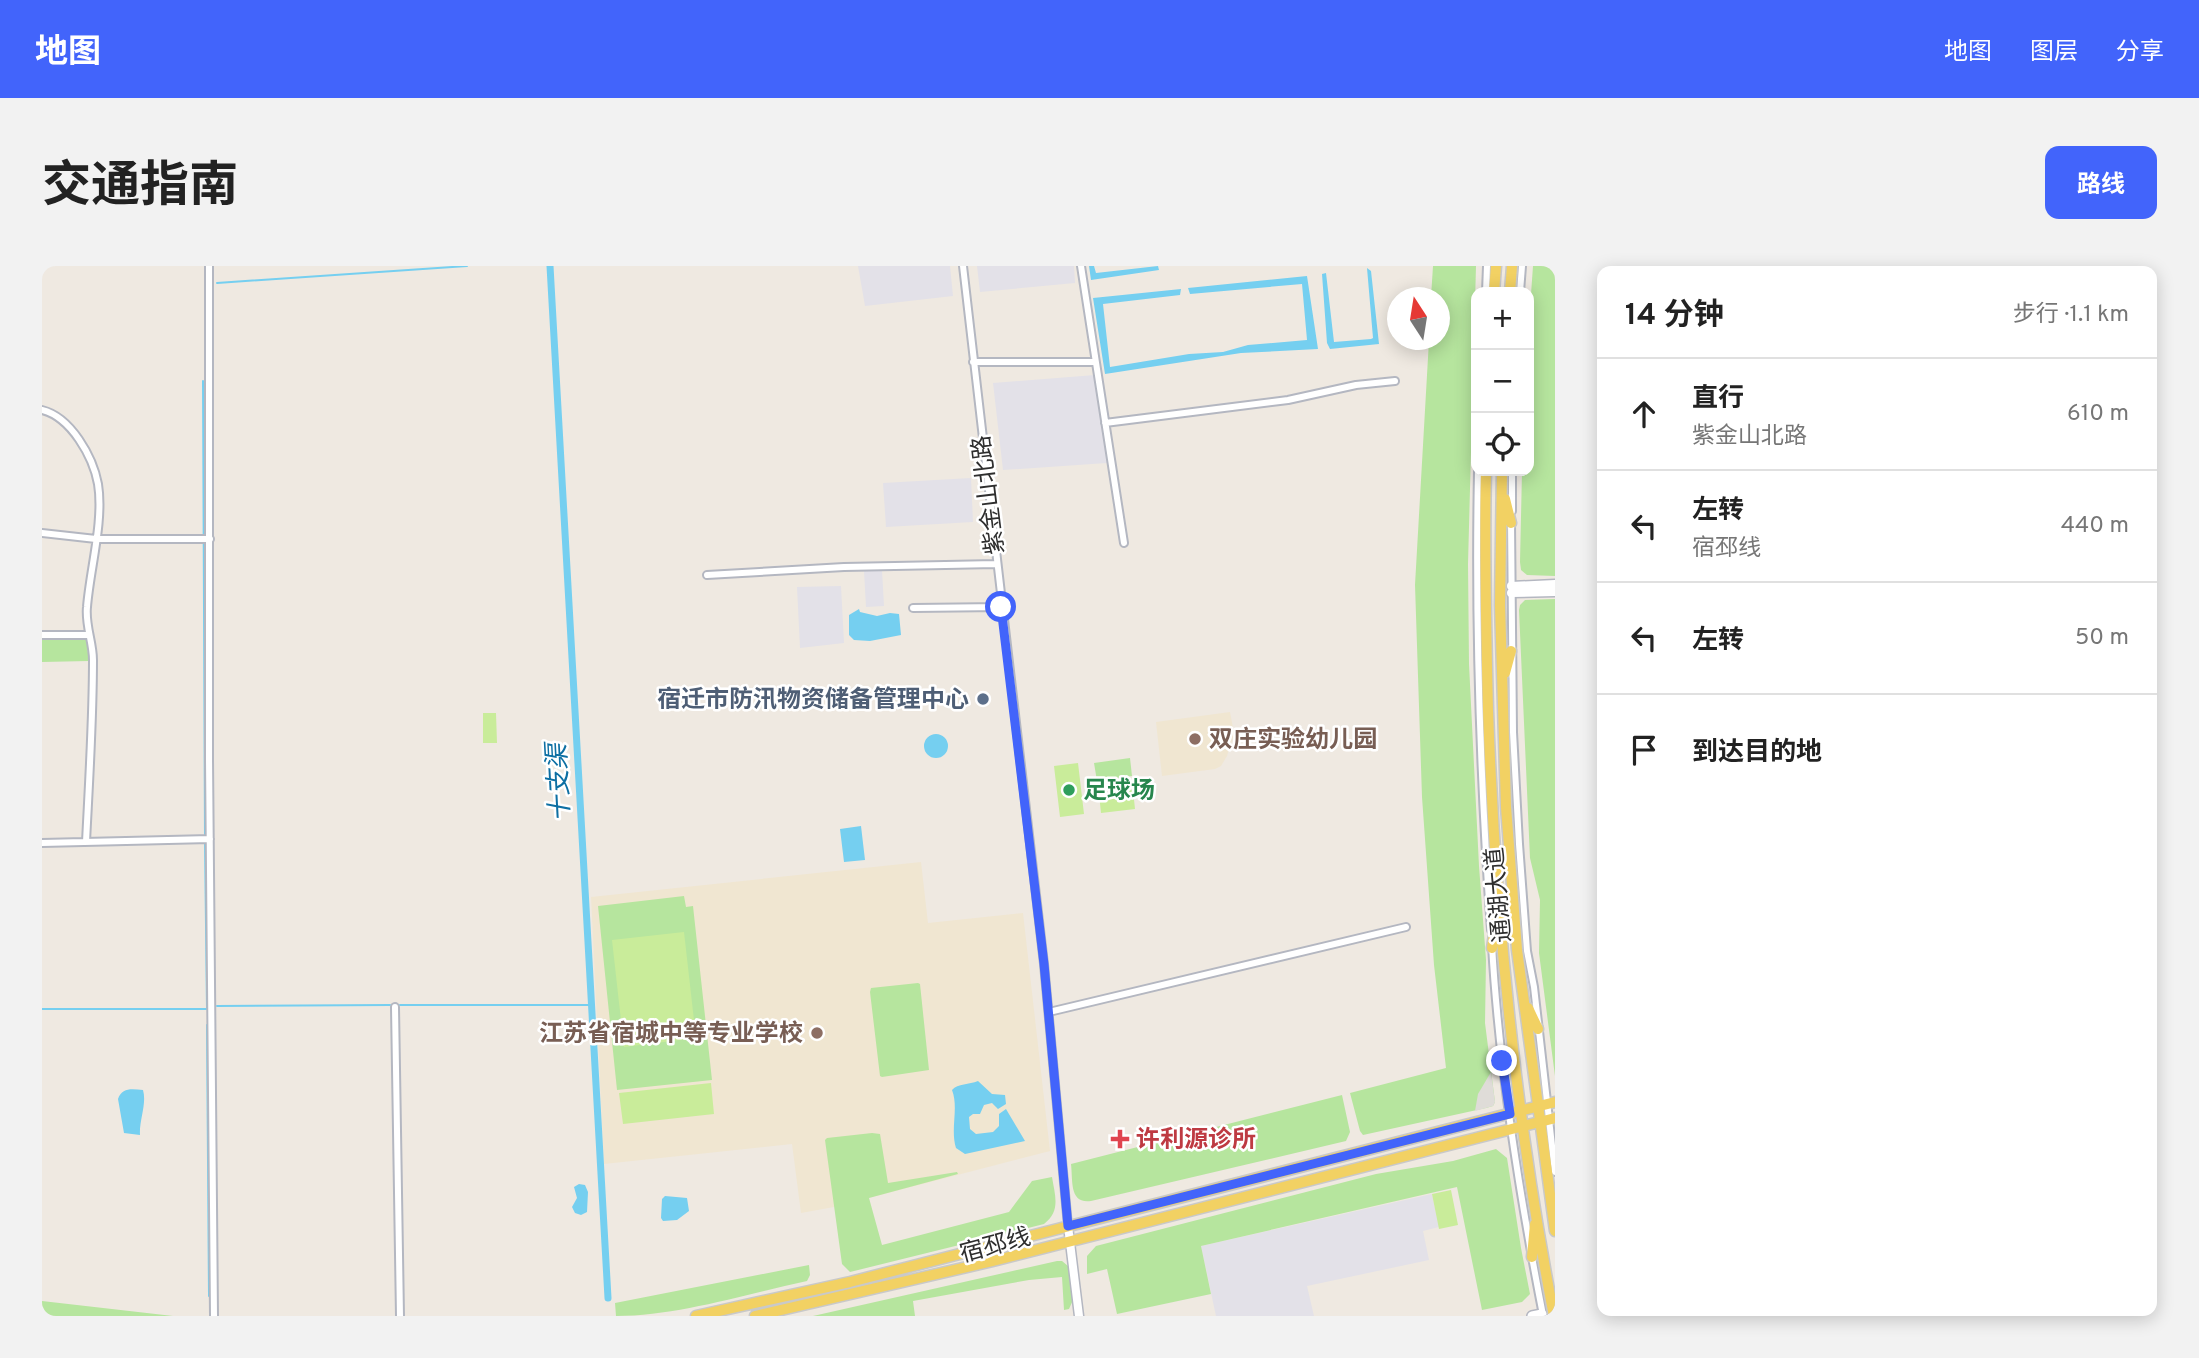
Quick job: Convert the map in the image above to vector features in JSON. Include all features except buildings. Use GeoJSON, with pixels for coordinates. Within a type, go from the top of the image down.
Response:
{"type":"FeatureCollection","features":[{"type":"Feature","properties":{"kind":"main road"},"geometry":{"type":"LineString","coordinates":[[1494,287],[1496,266]]}},
{"type":"Feature","properties":{"kind":"main road"},"geometry":{"type":"LineString","coordinates":[[1510,287],[1512,266]]}},
{"type":"Feature","properties":{"kind":"main road","name":"通湖大道"},"geometry":{"type":"LineString","coordinates":[[1486,476],[1485,594],[1492,816],[1515,1113],[1536,1210],[1554,1314]]}},
{"type":"Feature","properties":{"kind":"main road","name":"通湖大道"},"geometry":{"type":"LineString","coordinates":[[1502,476],[1502,683],[1506,807],[1517,950],[1548,1120],[1555,1231]]}},
{"type":"Feature","properties":{"kind":"main road"},"geometry":{"type":"LineString","coordinates":[[1502,485],[1511,523]]}},
{"type":"Feature","properties":{"kind":"main road"},"geometry":{"type":"LineString","coordinates":[[1502,683],[1511,651]]}},
{"type":"Feature","properties":{"kind":"main road"},"geometry":{"type":"LineString","coordinates":[[1492,948],[1499,904]]}},
{"type":"Feature","properties":{"kind":"main road"},"geometry":{"type":"LineString","coordinates":[[1524,1000],[1538,1029]]}},
{"type":"Feature","properties":{"kind":"main road","name":"宿邳线"},"geometry":{"type":"LineString","coordinates":[[695,1316],[850,1282],[1546,1105]]}},
{"type":"Feature","properties":{"kind":"main road","name":"宿邳线"},"geometry":{"type":"LineString","coordinates":[[755,1316],[953,1271],[1548,1120]]}},
{"type":"Feature","properties":{"kind":"main road"},"geometry":{"type":"LineString","coordinates":[[1531,1257],[1536,1210]]}},
{"type":"Feature","properties":{"kind":"street"},"geometry":{"type":"LineString","coordinates":[[209,266],[207,839],[214,1316]]}},
{"type":"Feature","properties":{"kind":"street","name":"紫金山北路"},"geometry":{"type":"LineString","coordinates":[[963,266],[1049,1012],[1068,1226]]}},
{"type":"Feature","properties":{"kind":"street"},"geometry":{"type":"LineString","coordinates":[[1081,266],[1124,543]]}},
{"type":"Feature","properties":{"kind":"street"},"geometry":{"type":"LineString","coordinates":[[1486,287],[1487,266]]}},
{"type":"Feature","properties":{"kind":"street"},"geometry":{"type":"LineString","coordinates":[[1520,287],[1522,266]]}},
{"type":"Feature","properties":{"kind":"street"},"geometry":{"type":"LineString","coordinates":[[973,362],[1095,362]]}},
{"type":"Feature","properties":{"kind":"street"},"geometry":{"type":"LineString","coordinates":[[1105,423],[1288,400],[1356,385],[1395,381]]}},
{"type":"Feature","properties":{"kind":"street"},"geometry":{"type":"LineString","coordinates":[[42,410],[48,411],[78,438],[88,456],[98,485],[96,539],[86,609],[93,659],[86,842]]}},
{"type":"Feature","properties":{"kind":"street"},"geometry":{"type":"LineString","coordinates":[[1478,476],[1478,678],[1482,794],[1502,1061],[1515,1113]]}},
{"type":"Feature","properties":{"kind":"street"},"geometry":{"type":"LineString","coordinates":[[1512,476],[1511,651],[1519,844],[1527,951],[1546,1105]]}},
{"type":"Feature","properties":{"kind":"street"},"geometry":{"type":"LineString","coordinates":[[42,533],[96,539],[206,539]]}},
{"type":"Feature","properties":{"kind":"street"},"geometry":{"type":"LineString","coordinates":[[707,575],[919,564],[996,564]]}},
{"type":"Feature","properties":{"kind":"street"},"geometry":{"type":"LineString","coordinates":[[1511,589],[1555,584]]}},
{"type":"Feature","properties":{"kind":"street"},"geometry":{"type":"LineString","coordinates":[[1511,589],[1555,592]]}},
{"type":"Feature","properties":{"kind":"street"},"geometry":{"type":"LineString","coordinates":[[913,608],[1001,607]]}},
{"type":"Feature","properties":{"kind":"street"},"geometry":{"type":"LineString","coordinates":[[42,635],[89,635]]}},
{"type":"Feature","properties":{"kind":"street"},"geometry":{"type":"LineString","coordinates":[[42,843],[207,839]]}},
{"type":"Feature","properties":{"kind":"street"},"geometry":{"type":"LineString","coordinates":[[1049,1012],[1406,927]]}},
{"type":"Feature","properties":{"kind":"street"},"geometry":{"type":"LineString","coordinates":[[395,1007],[400,1316]]}},
{"type":"Feature","properties":{"kind":"street"},"geometry":{"type":"LineString","coordinates":[[1548,1120],[1555,1172]]}},
{"type":"Feature","properties":{"kind":"street"},"geometry":{"type":"LineString","coordinates":[[1517,1128],[1539,1315]]}},
{"type":"Feature","properties":{"kind":"street"},"geometry":{"type":"LineString","coordinates":[[1068,1226],[1079,1316]]}},
{"type":"Feature","properties":{"kind":"shaded area"},"geometry":{"type":"Polygon","coordinates":[[[858,266],[950,266],[953,296],[865,306],[858,266]]]}},
{"type":"Feature","properties":{"kind":"shaded area"},"geometry":{"type":"Polygon","coordinates":[[[977,266],[1074,266],[1075,283],[980,292],[977,266]]]}},
{"type":"Feature","properties":{"kind":"shaded area"},"geometry":{"type":"Polygon","coordinates":[[[1095,375],[1107,463],[1003,470],[993,383],[1095,375]]]}},
{"type":"Feature","properties":{"kind":"shaded area"},"geometry":{"type":"Polygon","coordinates":[[[971,478],[973,522],[886,527],[883,483],[971,478]]]}},
{"type":"Feature","properties":{"kind":"shaded area"},"geometry":{"type":"Polygon","coordinates":[[[882,570],[884,606],[866,607],[864,571],[882,570]]]}},
{"type":"Feature","properties":{"kind":"shaded area"},"geometry":{"type":"Polygon","coordinates":[[[841,586],[844,643],[800,648],[797,587],[841,586]]]}},
{"type":"Feature","properties":{"kind":"shaded area","name":"双庄实验幼儿园"},"geometry":{"type":"Polygon","coordinates":[[[1230,712],[1234,733],[1221,766],[1162,776],[1156,722],[1230,712]]]}},
{"type":"Feature","properties":{"kind":"shaded area","name":"江苏省宿城中等专业学校"},"geometry":{"type":"Polygon","coordinates":[[[921,862],[928,923],[1023,913],[1050,1151],[834,1207],[801,1213],[792,1144],[604,1164],[591,897],[921,862]]]}},
{"type":"Feature","properties":{"kind":"shaded area"},"geometry":{"type":"Polygon","coordinates":[[[1491,1072],[1495,1102],[1493,1106],[1475,1111],[1478,1094],[1491,1072]]]}},
{"type":"Feature","properties":{"kind":"shaded area"},"geometry":{"type":"Polygon","coordinates":[[[1432,1194],[1439,1227],[1423,1231],[1429,1260],[1307,1286],[1314,1316],[1216,1316],[1201,1246],[1432,1194]]]}},
{"type":"Feature","properties":{"kind":"green space"},"geometry":{"type":"Polygon","coordinates":[[[1433,266],[1476,266],[1475,287],[1471,287],[1469,664],[1486,960],[1485,1023],[1495,1102],[1493,1106],[1486,1108],[1363,1135],[1350,1093],[1446,1068],[1434,965],[1422,797],[1415,585],[1428,350],[1450,350],[1450,287],[1432,287],[1433,266]]]}},
{"type":"Feature","properties":{"kind":"green space"},"geometry":{"type":"Polygon","coordinates":[[[1533,266],[1555,266],[1555,576],[1527,575],[1521,570],[1520,562],[1522,476],[1534,476],[1534,287],[1532,287],[1533,266]]]}},
{"type":"Feature","properties":{"kind":"green space"},"geometry":{"type":"Polygon","coordinates":[[[1555,599],[1555,1076],[1539,953],[1540,900],[1530,858],[1519,610],[1525,600],[1555,599]]]}},
{"type":"Feature","properties":{"kind":"green space"},"geometry":{"type":"Polygon","coordinates":[[[86,637],[89,661],[42,662],[42,638],[86,637]]]}},
{"type":"Feature","properties":{"kind":"green space"},"geometry":{"type":"Polygon","coordinates":[[[483,713],[496,713],[497,743],[483,743],[483,713]]]}},
{"type":"Feature","properties":{"kind":"green space"},"geometry":{"type":"Polygon","coordinates":[[[1130,758],[1132,776],[1097,781],[1094,763],[1130,758]]]}},
{"type":"Feature","properties":{"kind":"green space","name":"足球场"},"geometry":{"type":"Polygon","coordinates":[[[1078,763],[1084,814],[1060,817],[1054,766],[1078,763]]]}},
{"type":"Feature","properties":{"kind":"green space"},"geometry":{"type":"Polygon","coordinates":[[[1133,790],[1135,809],[1101,813],[1099,794],[1133,790]]]}},
{"type":"Feature","properties":{"kind":"green space"},"geometry":{"type":"Polygon","coordinates":[[[684,896],[686,907],[693,906],[712,1080],[617,1090],[598,906],[684,896]]]}},
{"type":"Feature","properties":{"kind":"green space"},"geometry":{"type":"Polygon","coordinates":[[[684,932],[696,1038],[624,1047],[612,940],[684,932]]]}},
{"type":"Feature","properties":{"kind":"green space"},"geometry":{"type":"Polygon","coordinates":[[[918,983],[929,1070],[882,1077],[871,988],[918,983]]]}},
{"type":"Feature","properties":{"kind":"green space"},"geometry":{"type":"Polygon","coordinates":[[[711,1083],[714,1114],[623,1124],[619,1093],[711,1083]]]}},
{"type":"Feature","properties":{"kind":"green space"},"geometry":{"type":"Polygon","coordinates":[[[1342,1095],[1350,1132],[1346,1141],[1091,1201],[1079,1199],[1074,1190],[1071,1164],[1342,1095]]]}},
{"type":"Feature","properties":{"kind":"green space"},"geometry":{"type":"Polygon","coordinates":[[[880,1134],[888,1183],[957,1172],[958,1174],[869,1198],[882,1245],[1009,1212],[1032,1181],[1052,1177],[1056,1203],[1053,1214],[1044,1224],[850,1272],[842,1264],[825,1140],[880,1134]]]}},
{"type":"Feature","properties":{"kind":"green space"},"geometry":{"type":"Polygon","coordinates":[[[1496,1149],[1507,1158],[1530,1294],[1522,1302],[1482,1310],[1457,1187],[1201,1246],[1211,1294],[1117,1314],[1107,1269],[1087,1274],[1087,1256],[1096,1246],[1376,1174],[1453,1161],[1496,1149]]]}},
{"type":"Feature","properties":{"kind":"green space"},"geometry":{"type":"Polygon","coordinates":[[[1451,1190],[1458,1225],[1439,1229],[1432,1194],[1451,1190]]]}},
{"type":"Feature","properties":{"kind":"green space"},"geometry":{"type":"Polygon","coordinates":[[[1057,1261],[1068,1266],[1073,1300],[1069,1309],[1064,1310],[1062,1277],[1029,1280],[913,1301],[915,1316],[813,1316],[1057,1261]]]}},
{"type":"Feature","properties":{"kind":"green space"},"geometry":{"type":"Polygon","coordinates":[[[809,1265],[810,1275],[807,1281],[688,1308],[616,1316],[615,1303],[809,1265]]]}},
{"type":"Feature","properties":{"kind":"green space"},"geometry":{"type":"Polygon","coordinates":[[[42,1301],[173,1316],[42,1316],[42,1301]]]}},
{"type":"Feature","properties":{"kind":"water"},"geometry":{"type":"Polygon","coordinates":[[[1089,266],[1094,266],[1096,273],[1158,266],[1159,270],[1091,280],[1089,266]]]}},
{"type":"Feature","properties":{"kind":"water"},"geometry":{"type":"Polygon","coordinates":[[[1367,268],[1371,271],[1379,344],[1330,349],[1327,343],[1322,274],[1326,273],[1334,342],[1371,339],[1367,268]]]}},
{"type":"Feature","properties":{"kind":"water"},"geometry":{"type":"Polygon","coordinates":[[[1307,276],[1318,349],[1241,353],[1105,374],[1093,298],[1181,289],[1180,295],[1103,304],[1110,367],[1189,354],[1223,352],[1248,345],[1307,340],[1302,284],[1190,294],[1188,288],[1307,276]]]}},
{"type":"Feature","properties":{"kind":"water"},"geometry":{"type":"Polygon","coordinates":[[[859,609],[860,612],[877,616],[899,614],[901,635],[870,641],[854,640],[849,635],[849,615],[859,609]]]}},
{"type":"Feature","properties":{"kind":"water"},"geometry":{"type":"Polygon","coordinates":[[[936,734],[944,738],[948,746],[944,754],[936,758],[928,754],[924,746],[928,738],[936,734]]]}},
{"type":"Feature","properties":{"kind":"water"},"geometry":{"type":"Polygon","coordinates":[[[861,826],[865,860],[844,862],[840,829],[861,826]]]}},
{"type":"Feature","properties":{"kind":"water"},"geometry":{"type":"Polygon","coordinates":[[[978,1081],[992,1094],[1005,1095],[1006,1104],[998,1109],[992,1103],[984,1105],[980,1114],[969,1117],[970,1129],[976,1134],[993,1132],[999,1126],[999,1114],[1006,1109],[1025,1141],[965,1154],[956,1148],[952,1090],[957,1086],[978,1081]]]}},
{"type":"Feature","properties":{"kind":"water"},"geometry":{"type":"Polygon","coordinates":[[[143,1090],[140,1135],[124,1133],[118,1099],[125,1091],[143,1090]]]}},
{"type":"Feature","properties":{"kind":"water"},"geometry":{"type":"Polygon","coordinates":[[[585,1185],[588,1192],[587,1212],[581,1215],[575,1213],[572,1207],[577,1198],[574,1187],[585,1185]]]}},
{"type":"Feature","properties":{"kind":"water"},"geometry":{"type":"Polygon","coordinates":[[[665,1196],[687,1198],[689,1211],[677,1220],[663,1221],[662,1199],[665,1196]]]}},
{"type":"Feature","properties":{"kind":"waterway"},"geometry":{"type":"LineString","coordinates":[[217,283],[467,266]]}},
{"type":"Feature","properties":{"kind":"waterway","name":"十支渠"},"geometry":{"type":"LineString","coordinates":[[550,266],[608,1298]]}},
{"type":"Feature","properties":{"kind":"waterway"},"geometry":{"type":"LineString","coordinates":[[203,381],[205,835]]}},
{"type":"Feature","properties":{"kind":"waterway"},"geometry":{"type":"LineString","coordinates":[[42,1009],[207,1009],[205,841]]}},
{"type":"Feature","properties":{"kind":"waterway"},"geometry":{"type":"LineString","coordinates":[[217,1006],[390,1005]]}},
{"type":"Feature","properties":{"kind":"waterway"},"geometry":{"type":"LineString","coordinates":[[400,1005],[590,1005]]}},
{"type":"Feature","properties":{"kind":"waterway"},"geometry":{"type":"LineString","coordinates":[[207,1025],[209,1296]]}},
{"type":"Feature","properties":{"kind":"place","name":"宿迁市防汛物资储备管理中心"},"geometry":{"type":"Point","coordinates":[983,699]}},
{"type":"Feature","properties":{"kind":"place","name":"双庄实验幼儿园"},"geometry":{"type":"Point","coordinates":[1195,739]}},
{"type":"Feature","properties":{"kind":"place","name":"足球场"},"geometry":{"type":"Point","coordinates":[1069,790]}},
{"type":"Feature","properties":{"kind":"place","name":"江苏省宿城中等专业学校"},"geometry":{"type":"Point","coordinates":[817,1033]}},
{"type":"Feature","properties":{"kind":"place","name":"许利源诊所"},"geometry":{"type":"Point","coordinates":[1120,1139]}},
{"type":"Feature","properties":{"kind":"route"},"geometry":{"type":"LineString","coordinates":[[1001,607],[1044,964],[1068,1226],[1510,1114],[1502,1061]]}}]}
